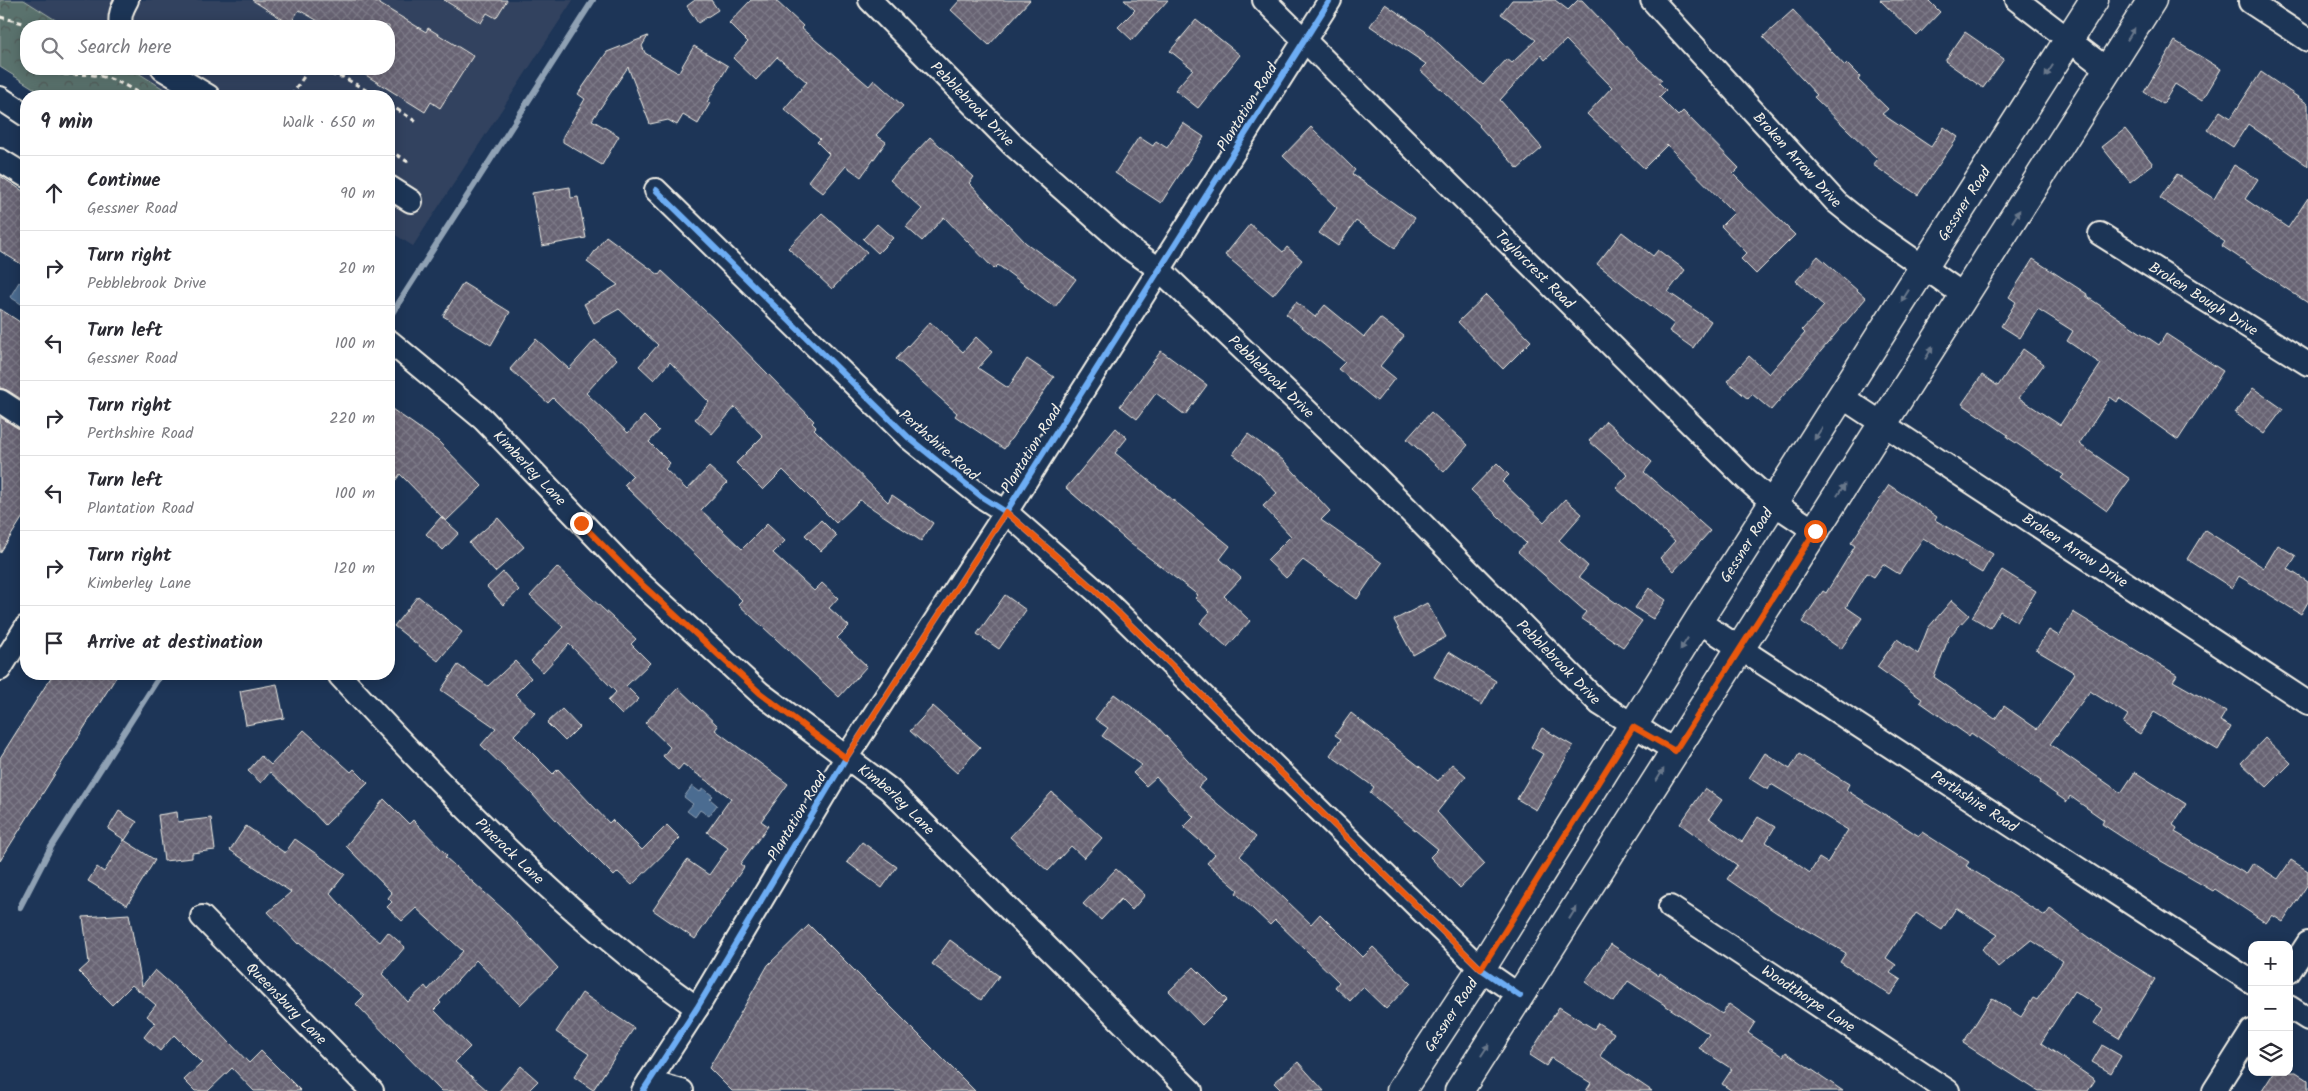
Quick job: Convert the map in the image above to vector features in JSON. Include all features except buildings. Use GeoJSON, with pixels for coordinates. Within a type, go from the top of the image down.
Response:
{"type":"FeatureCollection","features":[{"type":"Feature","properties":{"kind":"main road","name":"Gessner Road"},"geometry":{"type":"LineString","coordinates":[[1401,1091],[1481,969],[1698,621],[2094,0]]}},
{"type":"Feature","properties":{"kind":"main road"},"geometry":{"type":"LineString","coordinates":[[1459,1091],[2152,0]]}},
{"type":"Feature","properties":{"kind":"street"},"geometry":{"type":"LineString","coordinates":[[120,20],[122,8],[127,0]]}},
{"type":"Feature","properties":{"kind":"street","name":"Pebblebrook Drive"},"geometry":{"type":"LineString","coordinates":[[870,0],[1013,145],[1129,248],[1159,269],[1376,477],[1600,704],[1633,727],[1675,751]]}},
{"type":"Feature","properties":{"kind":"street","name":"Taylorcrest Road"},"geometry":{"type":"LineString","coordinates":[[1264,0],[1746,479],[1773,503],[1815,531]]}},
{"type":"Feature","properties":{"kind":"street","name":"Plantation Road"},"geometry":{"type":"LineString","coordinates":[[646,1087],[696,1008],[846,758],[1006,512],[1330,0]]}},
{"type":"Feature","properties":{"kind":"street","name":"Broken Arrow Drive"},"geometry":{"type":"LineString","coordinates":[[1652,0],[1836,202],[1872,231],[1965,296]]}},
{"type":"Feature","properties":{"kind":"street"},"geometry":{"type":"LineString","coordinates":[[2017,0],[2108,70]]}},
{"type":"Feature","properties":{"kind":"street"},"geometry":{"type":"LineString","coordinates":[[2250,2],[2308,40]]}},
{"type":"Feature","properties":{"kind":"street"},"geometry":{"type":"LineString","coordinates":[[173,75],[198,90]]}},
{"type":"Feature","properties":{"kind":"street"},"geometry":{"type":"LineString","coordinates":[[0,98],[20,111]]}},
{"type":"Feature","properties":{"kind":"street"},"geometry":{"type":"LineString","coordinates":[[0,160],[20,172]]}},
{"type":"Feature","properties":{"kind":"street","name":"Perthshire Road"},"geometry":{"type":"LineString","coordinates":[[656,190],[909,438],[982,497],[1006,512],[1096,591],[1481,969],[1520,996]]}},
{"type":"Feature","properties":{"kind":"street"},"geometry":{"type":"LineString","coordinates":[[395,191],[411,201]]}},
{"type":"Feature","properties":{"kind":"street","name":"Broken Bough Drive"},"geometry":{"type":"LineString","coordinates":[[2100,234],[2308,364]]}},
{"type":"Feature","properties":{"kind":"street","name":"Kimberley Lane"},"geometry":{"type":"LineString","coordinates":[[395,346],[483,419],[588,530],[698,637],[760,693],[889,790],[1191,1091]]}},
{"type":"Feature","properties":{"kind":"street","name":"Broken Arrow Drive"},"geometry":{"type":"LineString","coordinates":[[1842,397],[2308,703]]}},
{"type":"Feature","properties":{"kind":"street"},"geometry":{"type":"LineString","coordinates":[[0,401],[20,414]]}},
{"type":"Feature","properties":{"kind":"street","name":"Perthshire Road"},"geometry":{"type":"LineString","coordinates":[[1698,621],[2248,979]]}},
{"type":"Feature","properties":{"kind":"street"},"geometry":{"type":"LineString","coordinates":[[0,668],[6,644],[20,632]]}},
{"type":"Feature","properties":{"kind":"street","name":"Pinerock Lane"},"geometry":{"type":"LineString","coordinates":[[344,680],[430,773],[488,831],[609,940],[660,982],[696,1008]]}},
{"type":"Feature","properties":{"kind":"street","name":"Woodthorpe Lane"},"geometry":{"type":"LineString","coordinates":[[1670,907],[1948,1091]]}},
{"type":"Feature","properties":{"kind":"street","name":"Queensbury Lane"},"geometry":{"type":"LineString","coordinates":[[202,917],[372,1091]]}},
{"type":"Feature","properties":{"kind":"street"},"geometry":{"type":"LineString","coordinates":[[2293,966],[2308,943]]}},
{"type":"Feature","properties":{"kind":"street"},"geometry":{"type":"LineString","coordinates":[[2293,1010],[2308,1020]]}},
{"type":"Feature","properties":{"kind":"street"},"geometry":{"type":"LineString","coordinates":[[2214,1091],[2248,1037]]}},
{"type":"Feature","properties":{"kind":"street"},"geometry":{"type":"LineString","coordinates":[[646,1087],[682,1091]]}},
{"type":"Feature","properties":{"kind":"path"},"geometry":{"type":"LineString","coordinates":[[0,17],[20,22]]}},
{"type":"Feature","properties":{"kind":"path"},"geometry":{"type":"LineString","coordinates":[[95,75],[126,85],[134,90]]}},
{"type":"Feature","properties":{"kind":"path"},"geometry":{"type":"LineString","coordinates":[[295,90],[305,75]]}},
{"type":"Feature","properties":{"kind":"path"},"geometry":{"type":"LineString","coordinates":[[333,75],[343,77],[366,90]]}},
{"type":"Feature","properties":{"kind":"path"},"geometry":{"type":"LineString","coordinates":[[395,108],[418,123]]}},
{"type":"Feature","properties":{"kind":"path"},"geometry":{"type":"LineString","coordinates":[[395,154],[408,162]]}},
{"type":"Feature","properties":{"kind":"shaded area"},"geometry":{"type":"Polygon","coordinates":[[[24,0],[573,0],[413,246],[395,235],[395,90],[165,90],[142,75],[395,75],[395,20],[56,20],[24,0]]]}},
{"type":"Feature","properties":{"kind":"shaded area"},"geometry":{"type":"Polygon","coordinates":[[[19,282],[20,303],[10,297],[19,282]]]}},
{"type":"Feature","properties":{"kind":"shaded area"},"geometry":{"type":"Polygon","coordinates":[[[692,786],[700,792],[703,788],[713,796],[710,799],[717,805],[709,816],[700,810],[695,817],[687,811],[693,804],[684,797],[692,786]]]}},
{"type":"Feature","properties":{"kind":"green space"},"geometry":{"type":"Polygon","coordinates":[[[0,0],[24,0],[56,20],[20,20],[20,75],[142,75],[165,90],[36,90],[0,67],[0,0]]]}},
{"type":"Feature","properties":{"kind":"waterway"},"geometry":{"type":"LineString","coordinates":[[395,309],[593,0]]}},
{"type":"Feature","properties":{"kind":"waterway"},"geometry":{"type":"LineString","coordinates":[[20,907],[51,847],[157,680]]}},
{"type":"Feature","properties":{"kind":"cycle path"},"geometry":{"type":"LineString","coordinates":[[643,1091],[697,1008],[846,758],[1006,512],[1330,0]]}},
{"type":"Feature","properties":{"kind":"cycle path"},"geometry":{"type":"LineString","coordinates":[[656,190],[909,438],[982,497],[1006,512],[1096,591],[1481,969],[1520,996]]}},
{"type":"Feature","properties":{"kind":"route"},"geometry":{"type":"LineString","coordinates":[[581,523],[637,580],[760,693],[846,758],[1006,512],[1096,591],[1481,969],[1633,727],[1675,751],[1815,531]]}}]}
